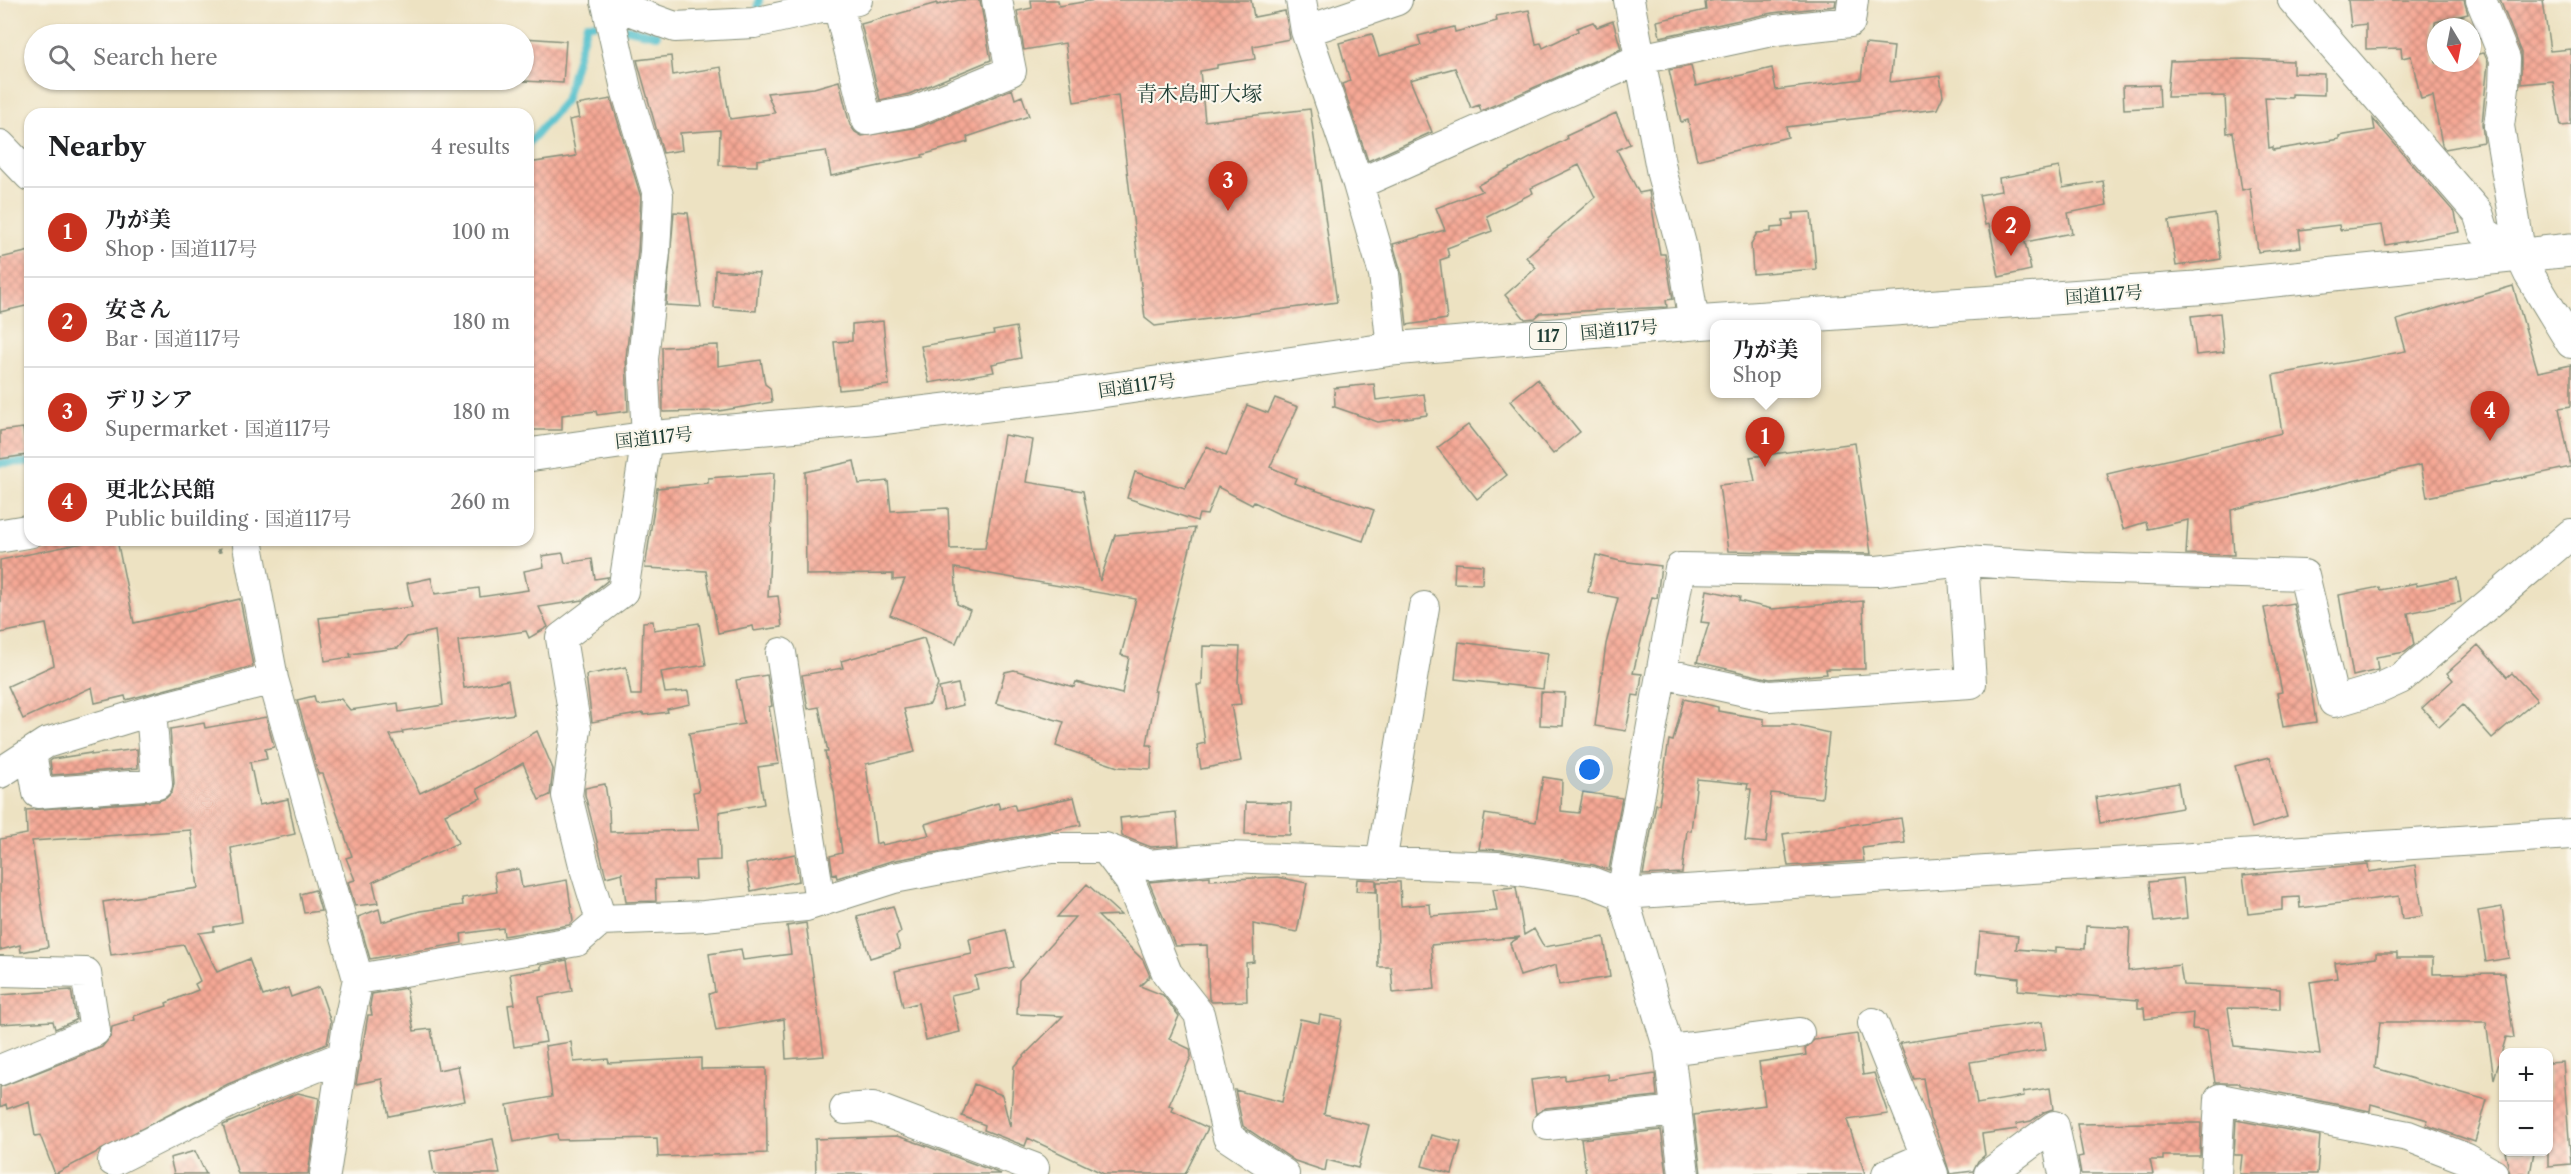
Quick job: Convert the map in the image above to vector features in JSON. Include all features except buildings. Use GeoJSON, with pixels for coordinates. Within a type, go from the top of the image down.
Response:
{"type":"FeatureCollection","features":[{"type":"Feature","properties":{"kind":"highway","name":"国道117号"},"geometry":{"type":"LineString","coordinates":[[1737,320],[2196,288],[2571,250]]}},
{"type":"Feature","properties":{"kind":"highway","name":"国道117号"},"geometry":{"type":"LineString","coordinates":[[534,454],[647,438],[871,419],[972,407],[1392,349],[1710,322]]}},
{"type":"Feature","properties":{"kind":"highway"},"geometry":{"type":"LineString","coordinates":[[0,536],[24,532]]}},
{"type":"Feature","properties":{"kind":"street"},"geometry":{"type":"LineString","coordinates":[[606,1],[675,27],[754,23],[848,3],[867,120],[914,111],[1011,71],[998,0]]}},
{"type":"Feature","properties":{"kind":"street"},"geometry":{"type":"LineString","coordinates":[[1301,0],[1306,31],[1358,184],[1384,274],[1392,349]]}},
{"type":"Feature","properties":{"kind":"street"},"geometry":{"type":"LineString","coordinates":[[1306,31],[1397,0]]}},
{"type":"Feature","properties":{"kind":"street"},"geometry":{"type":"LineString","coordinates":[[1629,0],[1662,174],[1682,248],[1694,323]]}},
{"type":"Feature","properties":{"kind":"street"},"geometry":{"type":"LineString","coordinates":[[1358,184],[1640,59],[1776,30],[1850,22],[1853,0]]}},
{"type":"Feature","properties":{"kind":"street"},"geometry":{"type":"LineString","coordinates":[[2293,0],[2478,213],[2484,232],[2521,256]]}},
{"type":"Feature","properties":{"kind":"street"},"geometry":{"type":"LineString","coordinates":[[2481,0],[2505,59],[2499,126],[2521,256],[2529,274],[2571,343]]}},
{"type":"Feature","properties":{"kind":"street"},"geometry":{"type":"LineString","coordinates":[[601,920],[584,865],[567,796],[576,729],[561,638],[623,591],[647,438],[643,359],[655,252],[658,195],[626,89],[606,1]]}},
{"type":"Feature","properties":{"kind":"street"},"geometry":{"type":"LineString","coordinates":[[0,146],[24,170]]}},
{"type":"Feature","properties":{"kind":"street"},"geometry":{"type":"LineString","coordinates":[[1684,1174],[1670,1050],[1622,894],[1680,568],[1877,571],[1963,561],[2084,568],[2304,575],[2334,702],[2378,689],[2400,679],[2571,534]]}},
{"type":"Feature","properties":{"kind":"street"},"geometry":{"type":"LineString","coordinates":[[248,546],[273,679],[358,979],[325,1174]]}},
{"type":"Feature","properties":{"kind":"street"},"geometry":{"type":"LineString","coordinates":[[1662,672],[1769,696],[1971,683],[1963,561]]}},
{"type":"Feature","properties":{"kind":"street"},"geometry":{"type":"LineString","coordinates":[[1381,863],[1424,607]]}},
{"type":"Feature","properties":{"kind":"street"},"geometry":{"type":"LineString","coordinates":[[781,653],[820,901]]}},
{"type":"Feature","properties":{"kind":"street"},"geometry":{"type":"LineString","coordinates":[[0,774],[46,743],[151,711],[273,679]]}},
{"type":"Feature","properties":{"kind":"street"},"geometry":{"type":"LineString","coordinates":[[31,753],[38,794],[157,784],[151,711]]}},
{"type":"Feature","properties":{"kind":"street"},"geometry":{"type":"LineString","coordinates":[[358,979],[577,941],[601,920],[705,916],[807,906],[894,878],[1051,849],[1105,849],[1149,865],[1228,857],[1498,867],[1591,882],[1622,894],[2571,834]]}},
{"type":"Feature","properties":{"kind":"street"},"geometry":{"type":"LineString","coordinates":[[1105,849],[1130,881],[1167,973],[1199,1014],[1228,1137],[1284,1174]]}},
{"type":"Feature","properties":{"kind":"street"},"geometry":{"type":"LineString","coordinates":[[0,971],[86,974],[95,1031],[0,1070]]}},
{"type":"Feature","properties":{"kind":"street"},"geometry":{"type":"LineString","coordinates":[[1873,1023],[1930,1166],[1887,1174]]}},
{"type":"Feature","properties":{"kind":"street"},"geometry":{"type":"LineString","coordinates":[[1670,1050],[1799,1033]]}},
{"type":"Feature","properties":{"kind":"street"},"geometry":{"type":"LineString","coordinates":[[107,1170],[236,1099],[344,1056]]}},
{"type":"Feature","properties":{"kind":"street"},"geometry":{"type":"LineString","coordinates":[[2216,1174],[2220,1100],[2408,1136],[2467,1159],[2493,1174]]}},
{"type":"Feature","properties":{"kind":"street"},"geometry":{"type":"LineString","coordinates":[[845,1109],[873,1107],[1038,1172]]}},
{"type":"Feature","properties":{"kind":"street"},"geometry":{"type":"LineString","coordinates":[[1548,1125],[1677,1111]]}},
{"type":"Feature","properties":{"kind":"street"},"geometry":{"type":"LineString","coordinates":[[1989,1174],[2054,1126],[2064,1174]]}},
{"type":"Feature","properties":{"kind":"waterway"},"geometry":{"type":"LineString","coordinates":[[758,6],[759,0]]}},
{"type":"Feature","properties":{"kind":"waterway"},"geometry":{"type":"LineString","coordinates":[[534,137],[565,101],[587,24],[594,24]]}},
{"type":"Feature","properties":{"kind":"waterway"},"geometry":{"type":"LineString","coordinates":[[623,28],[657,35]]}},
{"type":"Feature","properties":{"kind":"waterway"},"geometry":{"type":"LineString","coordinates":[[0,463],[24,462]]}},
{"type":"Feature","properties":{"kind":"place","name":"デリシア"},"geometry":{"type":"Point","coordinates":[1228,211]}},
{"type":"Feature","properties":{"kind":"place","name":"安さん"},"geometry":{"type":"Point","coordinates":[2011,256]}},
{"type":"Feature","properties":{"kind":"place","name":"更北公民館"},"geometry":{"type":"Point","coordinates":[2490,441]}},
{"type":"Feature","properties":{"kind":"place","name":"乃が美"},"geometry":{"type":"Point","coordinates":[1765,467]}},
{"type":"Feature","properties":{"kind":"district","name":"青木島町大塚"},"geometry":{"type":"Point","coordinates":[1199,94]}}]}
